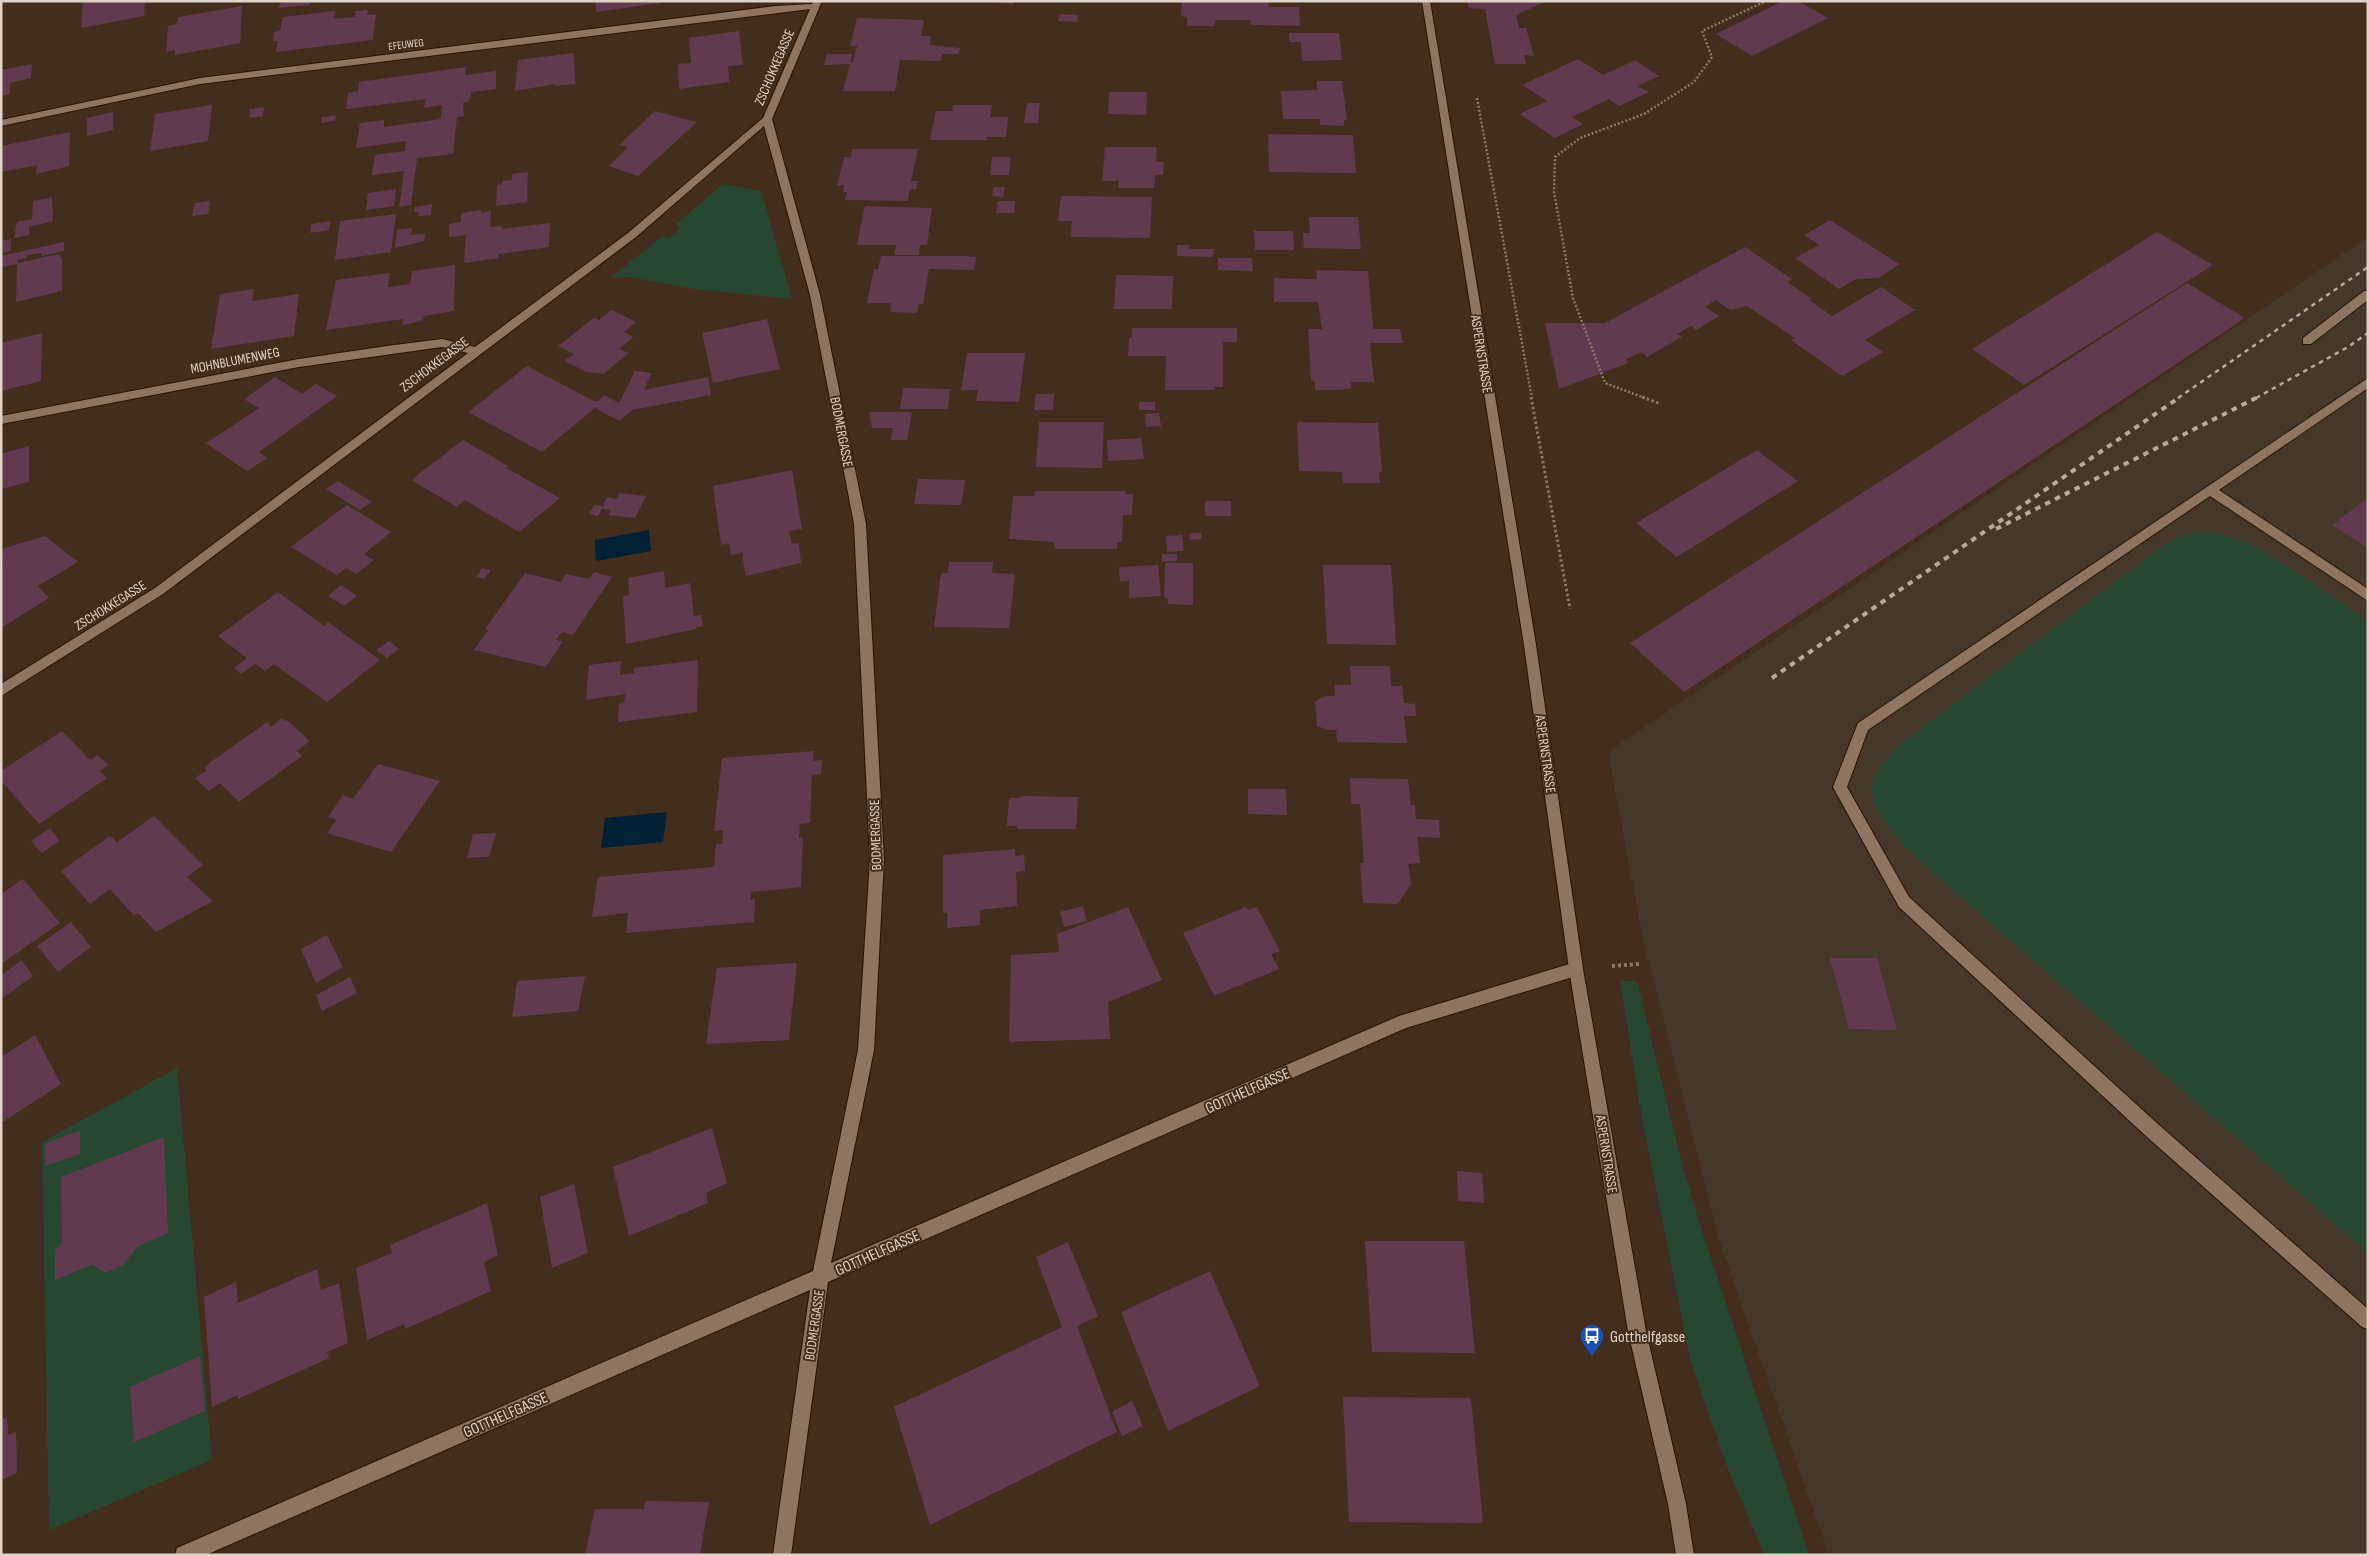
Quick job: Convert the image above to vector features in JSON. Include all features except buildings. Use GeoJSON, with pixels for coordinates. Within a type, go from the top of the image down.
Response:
{"type":"FeatureCollection","features":[{"type":"Feature","properties":{"kind":"street","name":"ASPERNSTRASSE"},"geometry":{"type":"LineString","coordinates":[[1426,1],[1530,644],[1576,969],[1636,1331],[1677,1504],[1685,1555]]}},
{"type":"Feature","properties":{"kind":"street","name":"ZSCHOKKEGASSE"},"geometry":{"type":"LineString","coordinates":[[1,691],[159,591],[632,235],[768,119],[817,4]]}},
{"type":"Feature","properties":{"kind":"street","name":"EFEUWEG"},"geometry":{"type":"LineString","coordinates":[[1,123],[200,81],[817,4]]}},
{"type":"Feature","properties":{"kind":"street","name":"BODMERGASSE"},"geometry":{"type":"LineString","coordinates":[[768,119],[815,296],[860,524],[877,858],[866,1050],[820,1277],[782,1555]]}},
{"type":"Feature","properties":{"kind":"street"},"geometry":{"type":"LineString","coordinates":[[2307,341],[2368,294]]}},
{"type":"Feature","properties":{"kind":"street","name":"MOHNBLUMENWEG"},"geometry":{"type":"LineString","coordinates":[[1,420],[299,363],[442,343],[476,351]]}},
{"type":"Feature","properties":{"kind":"street"},"geometry":{"type":"LineString","coordinates":[[2368,382],[1864,728],[1840,787],[1904,902],[2146,1124],[2368,1320]]}},
{"type":"Feature","properties":{"kind":"street"},"geometry":{"type":"LineString","coordinates":[[2210,490],[2368,596]]}},
{"type":"Feature","properties":{"kind":"street","name":"GOTTHELFGASSE"},"geometry":{"type":"LineString","coordinates":[[184,1555],[1404,1021],[1576,969]]}},
{"type":"Feature","properties":{"kind":"street","name":"ASPERNSTRASSE"},"geometry":{"type":"LineString","coordinates":[[1677,1504],[1695,1555]]}},
{"type":"Feature","properties":{"kind":"path"},"geometry":{"type":"LineString","coordinates":[[1661,404],[1605,382],[1573,298],[1554,192],[1555,157],[1580,138],[1644,114],[1694,82],[1712,56],[1702,31],[1766,1]]}},
{"type":"Feature","properties":{"kind":"path"},"geometry":{"type":"LineString","coordinates":[[1477,98],[1570,609]]}},
{"type":"Feature","properties":{"kind":"shaded area"},"geometry":{"type":"Polygon","coordinates":[[[2368,237],[2368,1555],[1829,1555],[1720,1243],[1643,939],[1608,752],[2368,237]]]}},
{"type":"Feature","properties":{"kind":"green space"},"geometry":{"type":"Polygon","coordinates":[[[723,184],[761,191],[792,299],[694,289],[630,277],[611,277],[663,236],[668,238],[681,227],[676,224],[723,184]]]}},
{"type":"Feature","properties":{"kind":"green space"},"geometry":{"type":"Polygon","coordinates":[[[2199,532],[2222,534],[2258,549],[2297,572],[2368,622],[2368,1253],[1913,855],[1891,832],[1875,806],[1872,793],[1873,780],[1884,762],[1898,746],[2157,550],[2180,536],[2199,532]]]}},
{"type":"Feature","properties":{"kind":"green space"},"geometry":{"type":"Polygon","coordinates":[[[1620,981],[1637,981],[1682,1164],[1701,1228],[1809,1555],[1765,1555],[1727,1466],[1690,1359],[1643,1124],[1620,981]]]}},
{"type":"Feature","properties":{"kind":"green space"},"geometry":{"type":"Polygon","coordinates":[[[177,1068],[212,1460],[49,1530],[42,1142],[177,1068]]]}},
{"type":"Feature","properties":{"kind":"water"},"geometry":{"type":"Polygon","coordinates":[[[649,530],[651,551],[596,561],[595,540],[649,530]]]}},
{"type":"Feature","properties":{"kind":"water"},"geometry":{"type":"Polygon","coordinates":[[[667,812],[663,842],[601,848],[605,818],[667,812]]]}},
{"type":"Feature","properties":{"kind":"railway"},"geometry":{"type":"LineString","coordinates":[[2178,398],[2368,267]]}},
{"type":"Feature","properties":{"kind":"railway"},"geometry":{"type":"LineString","coordinates":[[2256,398],[2348,347],[2368,333]]}},
{"type":"Feature","properties":{"kind":"railway"},"geometry":{"type":"LineString","coordinates":[[1772,678],[2180,397]]}},
{"type":"Feature","properties":{"kind":"railway"},"geometry":{"type":"LineString","coordinates":[[1996,529],[2258,397]]}},
{"type":"Feature","properties":{"kind":"place","name":"Gotthelfgasse"},"geometry":{"type":"Point","coordinates":[1592,1357]}}]}
